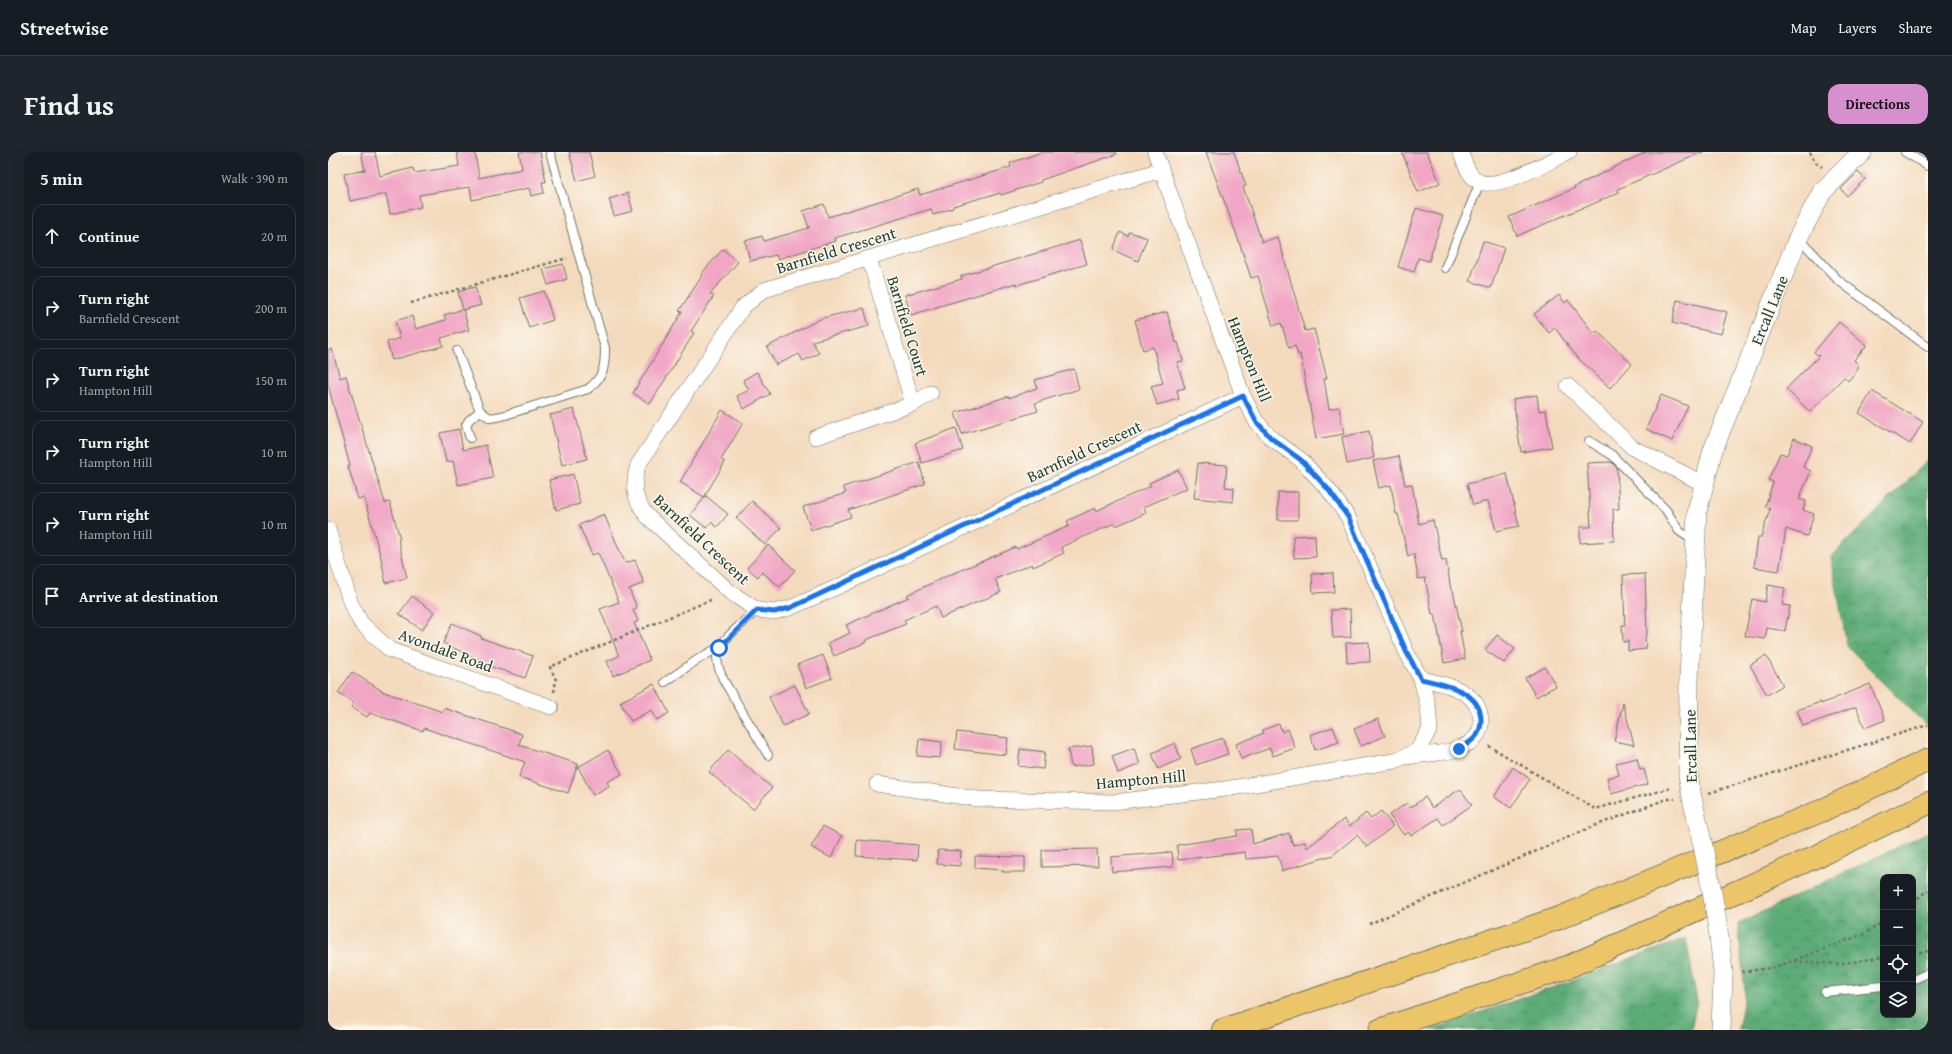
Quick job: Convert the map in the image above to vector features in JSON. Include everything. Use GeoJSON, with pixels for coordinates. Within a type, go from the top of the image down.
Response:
{"type":"FeatureCollection","features":[{"type":"Feature","properties":{"kind":"highway"},"geometry":{"type":"LineString","coordinates":[[1224,1030],[1559,918],[1821,811],[1928,760]]}},
{"type":"Feature","properties":{"kind":"highway"},"geometry":{"type":"LineString","coordinates":[[1380,1030],[1568,968],[1826,852],[1928,803]]}},
{"type":"Feature","properties":{"kind":"street","name":"Hampton Hill"},"geometry":{"type":"LineString","coordinates":[[1155,152],[1243,396],[1256,421],[1271,438],[1301,460],[1328,489],[1348,517],[1406,651],[1421,679],[1428,706],[1430,729],[1417,751],[1406,757]]}},
{"type":"Feature","properties":{"kind":"street"},"geometry":{"type":"LineString","coordinates":[[1460,152],[1468,171],[1480,182],[1490,183],[1507,181],[1569,152]]}},
{"type":"Feature","properties":{"kind":"street","name":"Ercall Lane"},"geometry":{"type":"LineString","coordinates":[[1721,1030],[1723,973],[1720,933],[1710,873],[1688,774],[1689,679],[1697,512],[1713,450],[1798,238],[1822,192],[1862,152]]}},
{"type":"Feature","properties":{"kind":"street","name":"Barnfield Crescent"},"geometry":{"type":"LineString","coordinates":[[1162,170],[764,290],[743,307],[638,465],[634,493],[638,504],[647,516],[730,592],[757,610],[774,612],[790,608],[1243,396]]}},
{"type":"Feature","properties":{"kind":"street","name":"Barnfield Court"},"geometry":{"type":"LineString","coordinates":[[869,258],[913,404]]}},
{"type":"Feature","properties":{"kind":"street"},"geometry":{"type":"LineString","coordinates":[[1568,386],[1633,448],[1704,484]]}},
{"type":"Feature","properties":{"kind":"street","name":"Barnfield Court"},"geometry":{"type":"LineString","coordinates":[[816,437],[913,404],[931,393]]}},
{"type":"Feature","properties":{"kind":"street","name":"Avondale Road"},"geometry":{"type":"LineString","coordinates":[[329,535],[351,604],[361,624],[390,650],[551,707]]}},
{"type":"Feature","properties":{"kind":"street"},"geometry":{"type":"LineString","coordinates":[[1421,679],[1443,683],[1472,697],[1478,705],[1482,716],[1481,728],[1476,738]]}},
{"type":"Feature","properties":{"kind":"street","name":"Hampton Hill"},"geometry":{"type":"LineString","coordinates":[[877,784],[978,799],[1113,802],[1225,789],[1394,761],[1406,757],[1459,749],[1476,738]]}},
{"type":"Feature","properties":{"kind":"lane"},"geometry":{"type":"LineString","coordinates":[[458,351],[480,411],[490,418],[502,416],[588,389],[598,382],[605,367],[605,348],[550,152]]}},
{"type":"Feature","properties":{"kind":"lane"},"geometry":{"type":"LineString","coordinates":[[1904,152],[1928,166]]}},
{"type":"Feature","properties":{"kind":"lane"},"geometry":{"type":"LineString","coordinates":[[1446,268],[1480,182]]}},
{"type":"Feature","properties":{"kind":"lane"},"geometry":{"type":"LineString","coordinates":[[1798,238],[1838,280],[1928,347]]}},
{"type":"Feature","properties":{"kind":"lane"},"geometry":{"type":"LineString","coordinates":[[470,438],[466,425],[469,420],[480,411]]}},
{"type":"Feature","properties":{"kind":"lane"},"geometry":{"type":"LineString","coordinates":[[1588,441],[1612,455],[1666,510],[1679,531],[1696,542]]}},
{"type":"Feature","properties":{"kind":"lane"},"geometry":{"type":"LineString","coordinates":[[665,682],[697,660],[719,648],[757,610]]}},
{"type":"Feature","properties":{"kind":"lane"},"geometry":{"type":"LineString","coordinates":[[719,648],[717,658],[724,682],[768,755]]}},
{"type":"Feature","properties":{"kind":"lane"},"geometry":{"type":"LineString","coordinates":[[1916,979],[1928,973]]}},
{"type":"Feature","properties":{"kind":"lane"},"geometry":{"type":"LineString","coordinates":[[1825,992],[1880,986]]}},
{"type":"Feature","properties":{"kind":"path"},"geometry":{"type":"LineString","coordinates":[[411,303],[579,255]]}},
{"type":"Feature","properties":{"kind":"path"},"geometry":{"type":"LineString","coordinates":[[551,707],[556,680],[550,667],[730,592]]}},
{"type":"Feature","properties":{"kind":"path"},"geometry":{"type":"LineString","coordinates":[[1369,924],[1594,826],[1667,799],[1928,725]]}},
{"type":"Feature","properties":{"kind":"path"},"geometry":{"type":"LineString","coordinates":[[1476,738],[1595,809],[1691,791]]}},
{"type":"Feature","properties":{"kind":"path"},"geometry":{"type":"LineString","coordinates":[[1916,900],[1928,890]]}},
{"type":"Feature","properties":{"kind":"path"},"geometry":{"type":"LineString","coordinates":[[1723,973],[1753,972],[1776,967],[1864,934],[1880,924]]}},
{"type":"Feature","properties":{"kind":"path"},"geometry":{"type":"LineString","coordinates":[[1916,953],[1928,951]]}},
{"type":"Feature","properties":{"kind":"path"},"geometry":{"type":"LineString","coordinates":[[1791,961],[1839,964],[1880,957]]}},
{"type":"Feature","properties":{"kind":"green space"},"geometry":{"type":"Polygon","coordinates":[[[1928,460],[1927,726],[1847,646],[1831,557],[1928,460]]]}},
{"type":"Feature","properties":{"kind":"green space"},"geometry":{"type":"Polygon","coordinates":[[[1928,832],[1928,1030],[1738,1030],[1745,992],[1738,924],[1928,832]]]}},
{"type":"Feature","properties":{"kind":"green space"},"geometry":{"type":"Polygon","coordinates":[[[1686,938],[1697,1001],[1691,1030],[1429,1030],[1560,985],[1686,938]]]}},
{"type":"Feature","properties":{"kind":"building"},"geometry":{"type":"Polygon","coordinates":[[[361,152],[375,152],[380,176],[413,168],[414,173],[459,166],[457,152],[475,152],[479,178],[522,169],[519,152],[540,152],[546,182],[542,182],[544,193],[531,196],[529,188],[472,200],[470,187],[419,195],[421,207],[390,214],[386,194],[350,201],[344,174],[365,170],[361,152]]]}},
{"type":"Feature","properties":{"kind":"building"},"geometry":{"type":"Polygon","coordinates":[[[569,152],[589,152],[595,176],[577,181],[569,152]]]}},
{"type":"Feature","properties":{"kind":"building"},"geometry":{"type":"Polygon","coordinates":[[[1042,152],[1116,152],[1117,154],[1041,180],[1041,182],[1001,195],[1000,193],[991,195],[953,206],[953,208],[933,215],[931,209],[835,238],[836,241],[778,259],[776,255],[750,261],[745,241],[762,236],[764,241],[809,228],[803,211],[824,204],[828,217],[918,189],[920,195],[1011,167],[1010,163],[1042,152]]]}},
{"type":"Feature","properties":{"kind":"building"},"geometry":{"type":"Polygon","coordinates":[[[1206,152],[1234,152],[1246,186],[1243,187],[1262,242],[1278,237],[1305,331],[1314,329],[1327,378],[1324,379],[1329,409],[1339,407],[1344,434],[1316,439],[1300,354],[1298,355],[1295,346],[1289,348],[1281,323],[1273,326],[1258,276],[1251,278],[1206,152]]]}},
{"type":"Feature","properties":{"kind":"building"},"geometry":{"type":"Polygon","coordinates":[[[1402,152],[1427,152],[1440,183],[1418,192],[1402,152]]]}},
{"type":"Feature","properties":{"kind":"building"},"geometry":{"type":"Polygon","coordinates":[[[1646,152],[1703,152],[1618,189],[1619,192],[1584,208],[1517,236],[1509,217],[1575,188],[1574,187],[1646,152]]]}},
{"type":"Feature","properties":{"kind":"building"},"geometry":{"type":"Polygon","coordinates":[[[1858,172],[1865,179],[1847,196],[1841,189],[1858,172]]]}},
{"type":"Feature","properties":{"kind":"building"},"geometry":{"type":"Polygon","coordinates":[[[628,193],[633,211],[614,216],[609,199],[628,193]]]}},
{"type":"Feature","properties":{"kind":"building"},"geometry":{"type":"Polygon","coordinates":[[[1416,208],[1443,216],[1429,261],[1418,258],[1414,272],[1398,267],[1416,208]]]}},
{"type":"Feature","properties":{"kind":"building"},"geometry":{"type":"Polygon","coordinates":[[[1120,232],[1128,236],[1130,232],[1147,238],[1138,261],[1113,250],[1120,232]]]}},
{"type":"Feature","properties":{"kind":"building"},"geometry":{"type":"Polygon","coordinates":[[[1080,240],[1087,264],[1017,285],[1016,283],[911,315],[905,295],[962,279],[961,276],[1080,240]]]}},
{"type":"Feature","properties":{"kind":"building"},"geometry":{"type":"Polygon","coordinates":[[[1483,241],[1504,248],[1491,288],[1470,281],[1483,241]]]}},
{"type":"Feature","properties":{"kind":"building"},"geometry":{"type":"Polygon","coordinates":[[[723,249],[738,262],[710,294],[714,296],[691,331],[694,333],[650,404],[633,393],[682,312],[679,311],[702,276],[701,274],[723,249]]]}},
{"type":"Feature","properties":{"kind":"building"},"geometry":{"type":"Polygon","coordinates":[[[563,264],[567,279],[548,285],[543,269],[563,264]]]}},
{"type":"Feature","properties":{"kind":"building"},"geometry":{"type":"Polygon","coordinates":[[[475,287],[481,305],[463,310],[458,292],[475,287]]]}},
{"type":"Feature","properties":{"kind":"building"},"geometry":{"type":"Polygon","coordinates":[[[544,291],[553,320],[529,328],[520,298],[544,291]]]}},
{"type":"Feature","properties":{"kind":"building"},"geometry":{"type":"Polygon","coordinates":[[[1559,295],[1565,303],[1568,300],[1594,334],[1597,331],[1632,364],[1610,388],[1576,356],[1555,328],[1549,333],[1534,314],[1559,295]]]}},
{"type":"Feature","properties":{"kind":"building"},"geometry":{"type":"Polygon","coordinates":[[[1677,300],[1727,312],[1721,334],[1672,323],[1677,300]]]}},
{"type":"Feature","properties":{"kind":"building"},"geometry":{"type":"Polygon","coordinates":[[[864,308],[869,326],[812,341],[819,353],[803,361],[799,354],[776,365],[767,347],[822,318],[864,308]]]}},
{"type":"Feature","properties":{"kind":"building"},"geometry":{"type":"Polygon","coordinates":[[[463,309],[469,330],[441,338],[443,346],[392,360],[387,342],[400,338],[395,321],[412,316],[416,329],[446,320],[444,315],[463,309]]]}},
{"type":"Feature","properties":{"kind":"building"},"geometry":{"type":"Polygon","coordinates":[[[1167,312],[1183,361],[1177,362],[1185,388],[1177,390],[1179,399],[1157,405],[1151,386],[1163,383],[1153,347],[1143,350],[1135,320],[1167,312]]]}},
{"type":"Feature","properties":{"kind":"building"},"geometry":{"type":"Polygon","coordinates":[[[1839,322],[1867,345],[1854,360],[1858,364],[1858,369],[1848,381],[1844,377],[1810,412],[1786,389],[1819,356],[1814,352],[1839,322]]]}},
{"type":"Feature","properties":{"kind":"building"},"geometry":{"type":"Polygon","coordinates":[[[332,349],[340,378],[346,376],[385,503],[390,502],[400,539],[398,539],[407,578],[386,583],[380,554],[364,498],[358,499],[348,466],[350,466],[328,385],[328,350],[332,349]]]}},
{"type":"Feature","properties":{"kind":"building"},"geometry":{"type":"Polygon","coordinates":[[[1074,369],[1079,389],[1035,403],[1038,411],[962,434],[955,413],[1009,396],[1009,398],[1037,388],[1035,380],[1074,369]]]}},
{"type":"Feature","properties":{"kind":"building"},"geometry":{"type":"Polygon","coordinates":[[[757,372],[770,394],[744,409],[737,396],[749,390],[743,380],[757,372]]]}},
{"type":"Feature","properties":{"kind":"building"},"geometry":{"type":"Polygon","coordinates":[[[1872,391],[1923,422],[1910,444],[1859,413],[1872,391]]]}},
{"type":"Feature","properties":{"kind":"building"},"geometry":{"type":"Polygon","coordinates":[[[1537,395],[1539,411],[1546,410],[1552,447],[1521,452],[1513,399],[1537,395]]]}},
{"type":"Feature","properties":{"kind":"building"},"geometry":{"type":"Polygon","coordinates":[[[1661,395],[1688,406],[1672,441],[1646,429],[1661,395]]]}},
{"type":"Feature","properties":{"kind":"building"},"geometry":{"type":"Polygon","coordinates":[[[574,409],[587,459],[562,465],[550,415],[574,409]]]}},
{"type":"Feature","properties":{"kind":"building"},"geometry":{"type":"Polygon","coordinates":[[[722,410],[743,423],[721,460],[725,462],[704,497],[680,482],[722,410]]]}},
{"type":"Feature","properties":{"kind":"building"},"geometry":{"type":"Polygon","coordinates":[[[956,428],[963,450],[922,463],[915,443],[956,428]]]}},
{"type":"Feature","properties":{"kind":"building"},"geometry":{"type":"Polygon","coordinates":[[[459,429],[463,450],[486,445],[493,478],[458,485],[453,461],[446,462],[440,433],[459,429]]]}},
{"type":"Feature","properties":{"kind":"building"},"geometry":{"type":"Polygon","coordinates":[[[1369,431],[1374,458],[1347,464],[1342,437],[1369,431]]]}},
{"type":"Feature","properties":{"kind":"building"},"geometry":{"type":"Polygon","coordinates":[[[1794,438],[1812,446],[1803,467],[1811,471],[1799,499],[1806,501],[1803,510],[1814,514],[1807,536],[1786,529],[1779,571],[1754,567],[1758,537],[1761,537],[1770,509],[1765,507],[1773,482],[1768,480],[1780,453],[1787,455],[1794,438]]]}},
{"type":"Feature","properties":{"kind":"building"},"geometry":{"type":"Polygon","coordinates":[[[1399,456],[1405,485],[1412,484],[1419,524],[1433,520],[1442,561],[1446,560],[1451,590],[1453,590],[1462,632],[1460,631],[1465,659],[1444,663],[1435,614],[1432,614],[1425,578],[1418,579],[1414,554],[1408,556],[1398,514],[1396,514],[1391,485],[1379,488],[1373,461],[1399,456]]]}},
{"type":"Feature","properties":{"kind":"building"},"geometry":{"type":"Polygon","coordinates":[[[919,462],[925,484],[848,510],[851,517],[811,530],[803,507],[846,493],[843,487],[919,462]]]}},
{"type":"Feature","properties":{"kind":"building"},"geometry":{"type":"Polygon","coordinates":[[[1611,462],[1617,468],[1619,509],[1613,509],[1614,541],[1580,543],[1580,527],[1591,527],[1587,463],[1611,462]]]}},
{"type":"Feature","properties":{"kind":"building"},"geometry":{"type":"Polygon","coordinates":[[[1198,463],[1227,465],[1225,487],[1234,488],[1233,502],[1194,498],[1198,463]]]}},
{"type":"Feature","properties":{"kind":"building"},"geometry":{"type":"Polygon","coordinates":[[[1178,470],[1187,488],[1144,507],[1146,513],[1116,526],[1115,523],[1061,547],[1064,553],[1033,567],[1032,564],[995,579],[1001,592],[941,618],[936,606],[904,620],[906,624],[866,640],[867,642],[834,656],[828,643],[850,633],[846,625],[909,597],[907,595],[947,576],[1016,547],[1017,549],[1069,526],[1067,521],[1095,508],[1096,511],[1151,486],[1149,483],[1178,470]]]}},
{"type":"Feature","properties":{"kind":"building"},"geometry":{"type":"Polygon","coordinates":[[[573,474],[580,504],[556,510],[549,480],[573,474]]]}},
{"type":"Feature","properties":{"kind":"building"},"geometry":{"type":"Polygon","coordinates":[[[1507,474],[1519,526],[1496,531],[1488,501],[1473,505],[1467,484],[1507,474]]]}},
{"type":"Feature","properties":{"kind":"building"},"geometry":{"type":"Polygon","coordinates":[[[1278,492],[1298,492],[1298,520],[1278,520],[1278,492]]]}},
{"type":"Feature","properties":{"kind":"building"},"geometry":{"type":"Polygon","coordinates":[[[706,496],[728,514],[717,527],[711,522],[706,528],[690,515],[706,496]]]}},
{"type":"Feature","properties":{"kind":"building"},"geometry":{"type":"Polygon","coordinates":[[[752,501],[781,528],[765,545],[736,518],[752,501]]]}},
{"type":"Feature","properties":{"kind":"building"},"geometry":{"type":"Polygon","coordinates":[[[604,514],[625,563],[635,560],[644,583],[629,589],[637,608],[633,610],[638,621],[634,623],[650,660],[613,676],[607,661],[619,656],[600,609],[619,602],[598,553],[592,555],[579,525],[604,514]]]}},
{"type":"Feature","properties":{"kind":"building"},"geometry":{"type":"Polygon","coordinates":[[[1315,535],[1316,557],[1294,558],[1293,536],[1315,535]]]}},
{"type":"Feature","properties":{"kind":"building"},"geometry":{"type":"Polygon","coordinates":[[[768,545],[795,570],[780,587],[762,572],[758,577],[747,568],[768,545]]]}},
{"type":"Feature","properties":{"kind":"building"},"geometry":{"type":"Polygon","coordinates":[[[1333,573],[1334,592],[1313,593],[1312,574],[1333,573]]]}},
{"type":"Feature","properties":{"kind":"building"},"geometry":{"type":"Polygon","coordinates":[[[1645,574],[1646,649],[1628,651],[1628,641],[1623,642],[1622,625],[1625,625],[1623,575],[1645,574]]]}},
{"type":"Feature","properties":{"kind":"building"},"geometry":{"type":"Polygon","coordinates":[[[1768,585],[1785,588],[1782,605],[1790,606],[1785,631],[1767,628],[1765,639],[1745,636],[1752,599],[1765,602],[1768,585]]]}},
{"type":"Feature","properties":{"kind":"building"},"geometry":{"type":"Polygon","coordinates":[[[412,596],[434,612],[422,630],[399,614],[412,596]]]}},
{"type":"Feature","properties":{"kind":"building"},"geometry":{"type":"Polygon","coordinates":[[[1350,609],[1351,637],[1333,638],[1331,610],[1350,609]]]}},
{"type":"Feature","properties":{"kind":"building"},"geometry":{"type":"Polygon","coordinates":[[[452,623],[481,636],[481,638],[533,656],[525,678],[483,664],[484,662],[443,643],[452,623]]]}},
{"type":"Feature","properties":{"kind":"building"},"geometry":{"type":"Polygon","coordinates":[[[1497,635],[1515,649],[1504,663],[1485,650],[1497,635]]]}},
{"type":"Feature","properties":{"kind":"building"},"geometry":{"type":"Polygon","coordinates":[[[1369,642],[1370,662],[1347,663],[1346,643],[1369,642]]]}},
{"type":"Feature","properties":{"kind":"building"},"geometry":{"type":"Polygon","coordinates":[[[823,655],[832,678],[806,688],[797,665],[823,655]]]}},
{"type":"Feature","properties":{"kind":"building"},"geometry":{"type":"Polygon","coordinates":[[[1766,656],[1783,685],[1767,695],[1750,665],[1766,656]]]}},
{"type":"Feature","properties":{"kind":"building"},"geometry":{"type":"Polygon","coordinates":[[[1545,667],[1556,686],[1536,697],[1525,678],[1545,667]]]}},
{"type":"Feature","properties":{"kind":"building"},"geometry":{"type":"Polygon","coordinates":[[[352,672],[384,692],[443,712],[444,708],[522,734],[519,745],[578,764],[568,793],[519,777],[525,762],[424,728],[423,731],[370,713],[367,717],[351,707],[354,703],[338,693],[352,672]]]}},
{"type":"Feature","properties":{"kind":"building"},"geometry":{"type":"Polygon","coordinates":[[[654,684],[669,713],[657,720],[652,710],[631,721],[620,702],[654,684]]]}},
{"type":"Feature","properties":{"kind":"building"},"geometry":{"type":"Polygon","coordinates":[[[1870,684],[1885,720],[1865,728],[1856,707],[1803,726],[1797,710],[1821,702],[1821,704],[1870,684]]]}},
{"type":"Feature","properties":{"kind":"building"},"geometry":{"type":"Polygon","coordinates":[[[795,685],[809,714],[783,726],[769,697],[795,685]]]}},
{"type":"Feature","properties":{"kind":"building"},"geometry":{"type":"Polygon","coordinates":[[[1623,703],[1634,745],[1614,741],[1623,703]]]}},
{"type":"Feature","properties":{"kind":"building"},"geometry":{"type":"Polygon","coordinates":[[[1378,719],[1385,736],[1361,746],[1354,729],[1378,719]]]}},
{"type":"Feature","properties":{"kind":"building"},"geometry":{"type":"Polygon","coordinates":[[[1279,724],[1282,732],[1288,729],[1295,748],[1273,756],[1270,748],[1241,759],[1236,744],[1264,733],[1263,730],[1279,724]]]}},
{"type":"Feature","properties":{"kind":"building"},"geometry":{"type":"Polygon","coordinates":[[[1333,727],[1339,742],[1315,750],[1310,735],[1333,727]]]}},
{"type":"Feature","properties":{"kind":"building"},"geometry":{"type":"Polygon","coordinates":[[[957,732],[1008,738],[1006,755],[955,749],[957,732]]]}},
{"type":"Feature","properties":{"kind":"building"},"geometry":{"type":"Polygon","coordinates":[[[1223,738],[1228,754],[1196,765],[1191,749],[1223,738]]]}},
{"type":"Feature","properties":{"kind":"building"},"geometry":{"type":"Polygon","coordinates":[[[919,739],[942,742],[940,758],[917,756],[919,739]]]}},
{"type":"Feature","properties":{"kind":"building"},"geometry":{"type":"Polygon","coordinates":[[[1175,743],[1181,759],[1158,769],[1152,753],[1175,743]]]}},
{"type":"Feature","properties":{"kind":"building"},"geometry":{"type":"Polygon","coordinates":[[[1092,746],[1094,764],[1071,767],[1068,749],[1092,746]]]}},
{"type":"Feature","properties":{"kind":"building"},"geometry":{"type":"Polygon","coordinates":[[[1134,748],[1140,764],[1118,773],[1112,756],[1134,748]]]}},
{"type":"Feature","properties":{"kind":"building"},"geometry":{"type":"Polygon","coordinates":[[[1020,749],[1045,752],[1043,769],[1018,766],[1020,749]]]}},
{"type":"Feature","properties":{"kind":"building"},"geometry":{"type":"Polygon","coordinates":[[[608,750],[622,774],[607,782],[609,786],[593,795],[578,767],[608,750]]]}},
{"type":"Feature","properties":{"kind":"building"},"geometry":{"type":"Polygon","coordinates":[[[728,750],[772,788],[753,809],[709,772],[728,750]]]}},
{"type":"Feature","properties":{"kind":"building"},"geometry":{"type":"Polygon","coordinates":[[[1637,758],[1640,770],[1644,769],[1648,784],[1611,794],[1607,778],[1619,775],[1616,763],[1637,758]]]}},
{"type":"Feature","properties":{"kind":"building"},"geometry":{"type":"Polygon","coordinates":[[[1513,767],[1530,779],[1511,808],[1494,797],[1513,767]]]}},
{"type":"Feature","properties":{"kind":"building"},"geometry":{"type":"Polygon","coordinates":[[[1460,789],[1472,805],[1443,825],[1438,818],[1411,836],[1409,832],[1404,835],[1389,815],[1407,803],[1410,808],[1425,797],[1432,808],[1460,789]]]}},
{"type":"Feature","properties":{"kind":"building"},"geometry":{"type":"Polygon","coordinates":[[[1381,811],[1393,826],[1367,847],[1357,835],[1333,855],[1281,871],[1282,869],[1278,856],[1246,859],[1245,852],[1178,860],[1177,845],[1237,836],[1237,830],[1251,829],[1253,844],[1289,833],[1293,845],[1305,842],[1307,848],[1344,819],[1350,826],[1366,813],[1371,819],[1381,811]]]}},
{"type":"Feature","properties":{"kind":"building"},"geometry":{"type":"Polygon","coordinates":[[[823,826],[842,836],[831,858],[811,847],[823,826]]]}},
{"type":"Feature","properties":{"kind":"building"},"geometry":{"type":"Polygon","coordinates":[[[857,840],[918,845],[917,860],[856,856],[857,840]]]}},
{"type":"Feature","properties":{"kind":"building"},"geometry":{"type":"Polygon","coordinates":[[[1097,849],[1098,866],[1042,867],[1042,850],[1097,849]]]}},
{"type":"Feature","properties":{"kind":"building"},"geometry":{"type":"Polygon","coordinates":[[[938,850],[961,851],[960,866],[937,864],[938,850]]]}},
{"type":"Feature","properties":{"kind":"building"},"geometry":{"type":"Polygon","coordinates":[[[1172,852],[1173,867],[1112,872],[1111,857],[1172,852]]]}},
{"type":"Feature","properties":{"kind":"building"},"geometry":{"type":"Polygon","coordinates":[[[975,856],[1025,857],[1025,872],[1002,872],[1003,870],[975,868],[975,856]]]}},
{"type":"Feature","properties":{"kind":"route"},"geometry":{"type":"LineString","coordinates":[[719,648],[757,610],[774,612],[790,608],[1243,396],[1256,421],[1271,438],[1301,460],[1328,489],[1348,517],[1406,651],[1421,679],[1443,683],[1472,697],[1478,705],[1482,716],[1481,728],[1476,738],[1459,749]]}}]}
